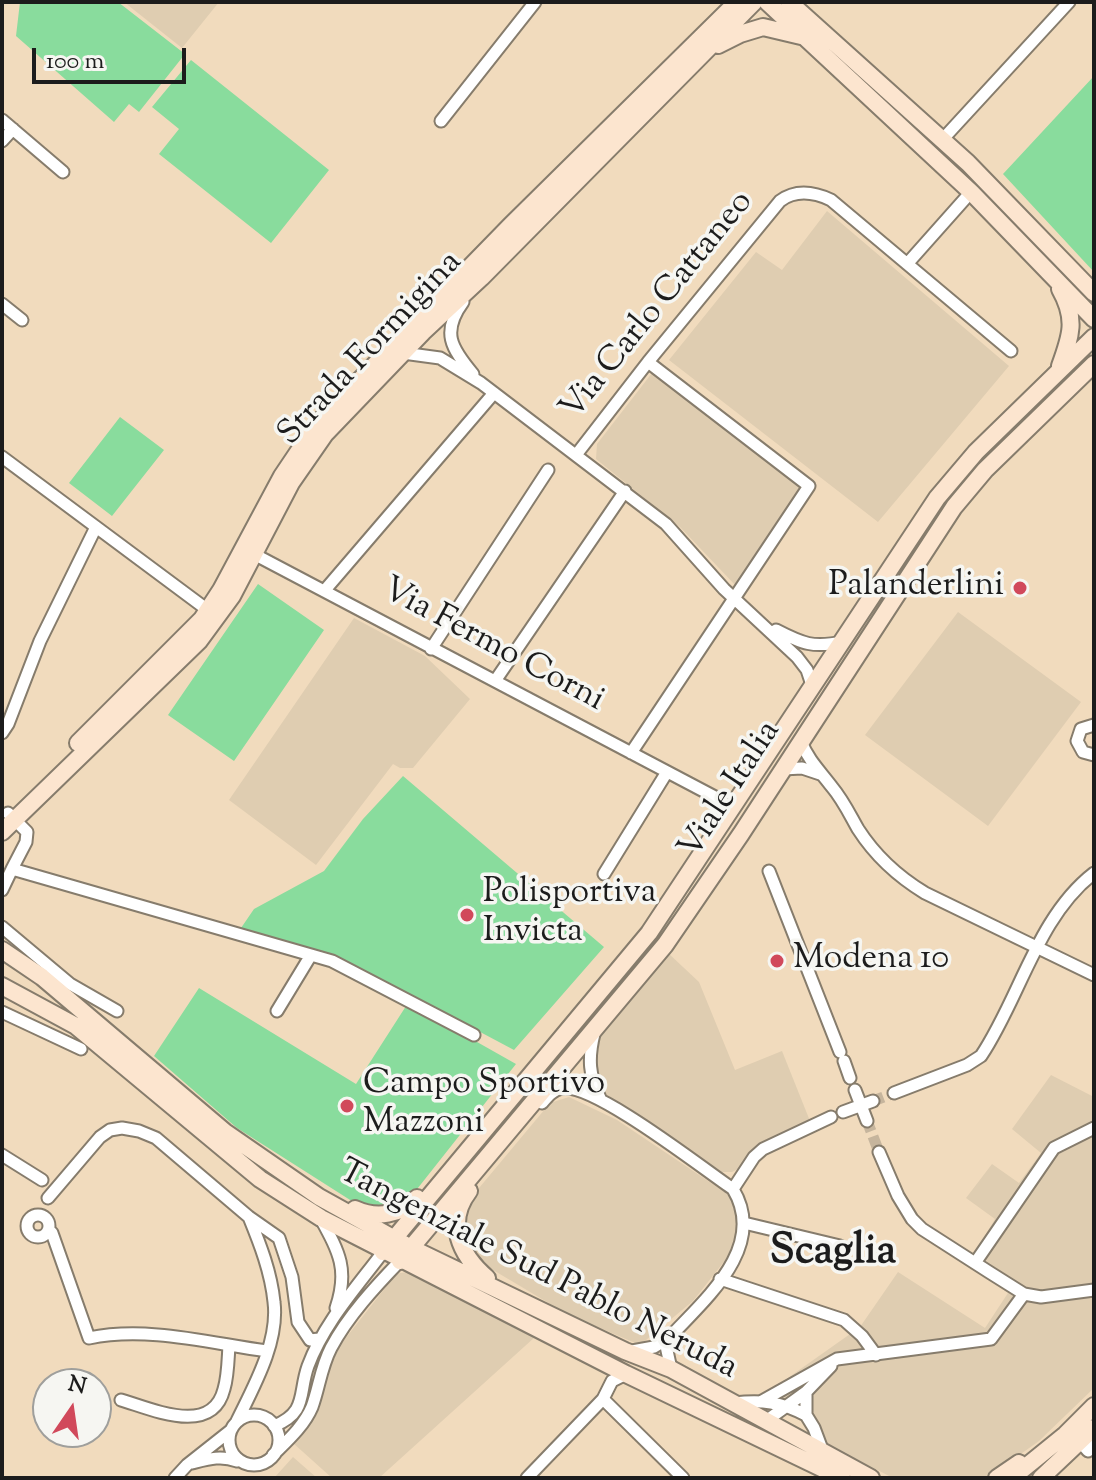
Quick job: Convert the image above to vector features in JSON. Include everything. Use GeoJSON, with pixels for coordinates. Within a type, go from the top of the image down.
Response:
{"type":"FeatureCollection","features":[{"type":"Feature","properties":{"kind":"main road"},"geometry":{"type":"LineString","coordinates":[[719,21],[725,2]]}},
{"type":"Feature","properties":{"kind":"main road","name":"Strada Formigina"},"geometry":{"type":"LineString","coordinates":[[2,832],[8,817],[199,641],[248,551],[349,392],[511,225],[737,2]]}},
{"type":"Feature","properties":{"kind":"main road","name":"Strada Formigina"},"geometry":{"type":"LineString","coordinates":[[349,392],[403,353],[481,278],[754,2]]}},
{"type":"Feature","properties":{"kind":"main road"},"geometry":{"type":"LineString","coordinates":[[767,2],[811,32],[942,140],[1094,293]]}},
{"type":"Feature","properties":{"kind":"main road"},"geometry":{"type":"LineString","coordinates":[[789,2],[811,32],[1094,319]]}},
{"type":"Feature","properties":{"kind":"main road"},"geometry":{"type":"LineString","coordinates":[[807,2],[811,32]]}},
{"type":"Feature","properties":{"kind":"main road"},"geometry":{"type":"LineString","coordinates":[[709,48],[763,27],[811,32]]}},
{"type":"Feature","properties":{"kind":"main road"},"geometry":{"type":"LineString","coordinates":[[971,192],[992,188]]}},
{"type":"Feature","properties":{"kind":"main road"},"geometry":{"type":"LineString","coordinates":[[1075,271],[1094,279]]}},
{"type":"Feature","properties":{"kind":"main road"},"geometry":{"type":"LineString","coordinates":[[1051,274],[1071,313],[1072,327],[1058,371]]}},
{"type":"Feature","properties":{"kind":"main road","name":"Viale Italia"},"geometry":{"type":"LineString","coordinates":[[493,1119],[649,933],[937,498],[976,452],[1094,337]]}},
{"type":"Feature","properties":{"kind":"main road","name":"Viale Italia"},"geometry":{"type":"LineString","coordinates":[[405,1254],[665,945],[954,507],[985,470],[1094,364]]}},
{"type":"Feature","properties":{"kind":"main road"},"geometry":{"type":"LineString","coordinates":[[1070,386],[1094,376]]}},
{"type":"Feature","properties":{"kind":"main road","name":"Tangenziale Sud Pablo Neruda"},"geometry":{"type":"LineString","coordinates":[[2,950],[42,977],[225,1132],[388,1245]]}},
{"type":"Feature","properties":{"kind":"main road","name":"Tangenziale Sud Pablo Neruda"},"geometry":{"type":"LineString","coordinates":[[2,986],[76,1026],[260,1179],[321,1218],[388,1245],[626,1374],[842,1478]]}},
{"type":"Feature","properties":{"kind":"main road"},"geometry":{"type":"LineString","coordinates":[[319,1197],[374,1214],[389,1214],[407,1208],[459,1149],[493,1119]]}},
{"type":"Feature","properties":{"kind":"main road"},"geometry":{"type":"LineString","coordinates":[[388,1245],[493,1119]]}},
{"type":"Feature","properties":{"kind":"main road"},"geometry":{"type":"LineString","coordinates":[[488,1157],[486,1169],[460,1206],[456,1229],[463,1253],[470,1263],[503,1292]]}},
{"type":"Feature","properties":{"kind":"main road","name":"Tangenziale Sud Pablo Neruda"},"geometry":{"type":"LineString","coordinates":[[405,1254],[503,1292],[625,1351],[671,1369],[871,1478]]}},
{"type":"Feature","properties":{"kind":"main road"},"geometry":{"type":"LineString","coordinates":[[658,1388],[687,1394],[752,1424],[766,1421]]}},
{"type":"Feature","properties":{"kind":"main road"},"geometry":{"type":"LineString","coordinates":[[1012,1478],[1082,1443],[1094,1406]]}},
{"type":"Feature","properties":{"kind":"main road"},"geometry":{"type":"LineString","coordinates":[[1041,1478],[1082,1443],[1094,1428]]}},
{"type":"Feature","properties":{"kind":"main road"},"geometry":{"type":"LineString","coordinates":[[773,1443],[775,1452],[784,1459],[822,1478]]}},
{"type":"Feature","properties":{"kind":"main road"},"geometry":{"type":"LineString","coordinates":[[997,1478],[1045,1445],[1082,1443]]}},
{"type":"Feature","properties":{"kind":"street"},"geometry":{"type":"LineString","coordinates":[[441,121],[535,2]]}},
{"type":"Feature","properties":{"kind":"street"},"geometry":{"type":"LineString","coordinates":[[942,140],[1069,2]]}},
{"type":"Feature","properties":{"kind":"street"},"geometry":{"type":"LineString","coordinates":[[2,120],[63,172]]}},
{"type":"Feature","properties":{"kind":"street"},"geometry":{"type":"LineString","coordinates":[[2,141],[13,129]]}},
{"type":"Feature","properties":{"kind":"street"},"geometry":{"type":"LineString","coordinates":[[907,264],[971,192]]}},
{"type":"Feature","properties":{"kind":"street","name":"Via Carlo Cattaneo"},"geometry":{"type":"LineString","coordinates":[[576,455],[648,362],[787,196],[809,193],[831,200],[1011,351]]}},
{"type":"Feature","properties":{"kind":"street"},"geometry":{"type":"LineString","coordinates":[[481,278],[453,315],[450,330],[454,349],[481,383]]}},
{"type":"Feature","properties":{"kind":"street"},"geometry":{"type":"LineString","coordinates":[[2,304],[22,320]]}},
{"type":"Feature","properties":{"kind":"street"},"geometry":{"type":"LineString","coordinates":[[403,353],[440,358],[481,383],[625,491],[676,534],[733,598],[765,625],[807,670],[813,688]]}},
{"type":"Feature","properties":{"kind":"street"},"geometry":{"type":"LineString","coordinates":[[631,753],[809,486],[648,362]]}},
{"type":"Feature","properties":{"kind":"street"},"geometry":{"type":"LineString","coordinates":[[325,590],[494,393]]}},
{"type":"Feature","properties":{"kind":"street"},"geometry":{"type":"LineString","coordinates":[[2,457],[213,614]]}},
{"type":"Feature","properties":{"kind":"street"},"geometry":{"type":"LineString","coordinates":[[431,649],[548,470]]}},
{"type":"Feature","properties":{"kind":"street"},"geometry":{"type":"LineString","coordinates":[[495,681],[625,491]]}},
{"type":"Feature","properties":{"kind":"street"},"geometry":{"type":"LineString","coordinates":[[2,733],[40,641],[96,527]]}},
{"type":"Feature","properties":{"kind":"street","name":"Via Fermo Corni"},"geometry":{"type":"LineString","coordinates":[[248,551],[715,797]]}},
{"type":"Feature","properties":{"kind":"street"},"geometry":{"type":"LineString","coordinates":[[765,625],[802,644],[822,646],[843,642]]}},
{"type":"Feature","properties":{"kind":"street"},"geometry":{"type":"LineString","coordinates":[[1094,725],[1081,729],[1077,741],[1083,752],[1094,755]]}},
{"type":"Feature","properties":{"kind":"street"},"geometry":{"type":"LineString","coordinates":[[801,742],[808,758],[831,784],[877,855],[900,877],[925,893],[1094,975]]}},
{"type":"Feature","properties":{"kind":"street"},"geometry":{"type":"LineString","coordinates":[[783,769],[802,768],[820,774]]}},
{"type":"Feature","properties":{"kind":"street"},"geometry":{"type":"LineString","coordinates":[[604,874],[667,772]]}},
{"type":"Feature","properties":{"kind":"street"},"geometry":{"type":"LineString","coordinates":[[2,890],[27,837],[25,827],[8,817]]}},
{"type":"Feature","properties":{"kind":"street"},"geometry":{"type":"LineString","coordinates":[[12,869],[340,964],[474,1035]]}},
{"type":"Feature","properties":{"kind":"street"},"geometry":{"type":"LineString","coordinates":[[769,871],[853,1084],[867,1103],[867,1121]]}},
{"type":"Feature","properties":{"kind":"street"},"geometry":{"type":"LineString","coordinates":[[894,1093],[967,1065],[981,1056],[1061,909],[1084,880],[1094,873]]}},
{"type":"Feature","properties":{"kind":"street"},"geometry":{"type":"LineString","coordinates":[[2,927],[70,984],[117,1011]]}},
{"type":"Feature","properties":{"kind":"street"},"geometry":{"type":"LineString","coordinates":[[277,1011],[311,955]]}},
{"type":"Feature","properties":{"kind":"street"},"geometry":{"type":"LineString","coordinates":[[2,1012],[81,1049]]}},
{"type":"Feature","properties":{"kind":"street"},"geometry":{"type":"LineString","coordinates":[[595,1028],[589,1062],[593,1084],[600,1098]]}},
{"type":"Feature","properties":{"kind":"street"},"geometry":{"type":"LineString","coordinates":[[509,1131],[523,1125],[554,1091],[571,1088],[600,1098],[733,1189],[740,1201],[744,1223],[737,1256],[720,1279],[669,1338],[642,1351],[625,1351]]}},
{"type":"Feature","properties":{"kind":"street"},"geometry":{"type":"LineString","coordinates":[[843,1112],[867,1103]]}},
{"type":"Feature","properties":{"kind":"street"},"geometry":{"type":"LineString","coordinates":[[733,1189],[763,1149],[831,1117]]}},
{"type":"Feature","properties":{"kind":"street"},"geometry":{"type":"LineString","coordinates":[[48,1198],[47,1224],[43,1236],[30,1234],[26,1226],[48,1198],[100,1137],[110,1130],[129,1128],[156,1138],[249,1217],[279,1238],[292,1277],[298,1322],[310,1340],[319,1339]]}},
{"type":"Feature","properties":{"kind":"street"},"geometry":{"type":"LineString","coordinates":[[975,1263],[1054,1148],[1094,1128]]}},
{"type":"Feature","properties":{"kind":"street"},"geometry":{"type":"LineString","coordinates":[[879,1152],[898,1196],[922,1229],[1024,1294],[1041,1297],[1094,1290]]}},
{"type":"Feature","properties":{"kind":"street"},"geometry":{"type":"LineString","coordinates":[[2,1155],[42,1180]]}},
{"type":"Feature","properties":{"kind":"street"},"geometry":{"type":"LineString","coordinates":[[34,1215],[47,1224],[52,1233],[89,1338],[112,1333],[139,1334],[267,1351]]}},
{"type":"Feature","properties":{"kind":"street"},"geometry":{"type":"LineString","coordinates":[[247,1464],[231,1451],[234,1426],[267,1351],[275,1304],[263,1250],[249,1217]]}},
{"type":"Feature","properties":{"kind":"street"},"geometry":{"type":"LineString","coordinates":[[321,1218],[343,1265],[343,1289],[333,1319]]}},
{"type":"Feature","properties":{"kind":"street"},"geometry":{"type":"LineString","coordinates":[[744,1223],[840,1246]]}},
{"type":"Feature","properties":{"kind":"street"},"geometry":{"type":"LineString","coordinates":[[274,1426],[297,1411],[303,1397],[307,1369],[319,1339],[388,1245]]}},
{"type":"Feature","properties":{"kind":"street"},"geometry":{"type":"LineString","coordinates":[[187,1465],[226,1457],[247,1464],[261,1464],[273,1455],[301,1426],[312,1407],[319,1377],[331,1348],[405,1254]]}},
{"type":"Feature","properties":{"kind":"street"},"geometry":{"type":"LineString","coordinates":[[720,1279],[844,1320],[862,1336],[876,1355]]}},
{"type":"Feature","properties":{"kind":"street"},"geometry":{"type":"LineString","coordinates":[[762,1401],[837,1359],[991,1339],[1024,1294]]}},
{"type":"Feature","properties":{"kind":"street"},"geometry":{"type":"LineString","coordinates":[[669,1338],[666,1346],[671,1369]]}},
{"type":"Feature","properties":{"kind":"street"},"geometry":{"type":"LineString","coordinates":[[121,1400],[182,1417],[199,1418],[213,1408],[224,1392],[229,1345]]}},
{"type":"Feature","properties":{"kind":"street"},"geometry":{"type":"LineString","coordinates":[[766,1421],[806,1392],[837,1359]]}},
{"type":"Feature","properties":{"kind":"street"},"geometry":{"type":"LineString","coordinates":[[527,1478],[603,1399],[612,1381],[626,1374]]}},
{"type":"Feature","properties":{"kind":"street"},"geometry":{"type":"LineString","coordinates":[[254,1385],[254,1405],[259,1416],[274,1426],[279,1441],[273,1455]]}},
{"type":"Feature","properties":{"kind":"street"},"geometry":{"type":"LineString","coordinates":[[806,1392],[806,1415],[823,1452]]}},
{"type":"Feature","properties":{"kind":"street"},"geometry":{"type":"LineString","coordinates":[[603,1399],[679,1477]]}},
{"type":"Feature","properties":{"kind":"street"},"geometry":{"type":"LineString","coordinates":[[734,1403],[762,1401],[786,1405],[806,1415]]}},
{"type":"Feature","properties":{"kind":"street"},"geometry":{"type":"LineString","coordinates":[[175,1478],[244,1417],[259,1416]]}},
{"type":"Feature","properties":{"kind":"shaded area"},"geometry":{"type":"Polygon","coordinates":[[[124,2],[219,2],[182,48],[124,2]]]}},
{"type":"Feature","properties":{"kind":"shaded area"},"geometry":{"type":"Polygon","coordinates":[[[827,211],[1009,366],[878,522],[669,360],[756,252],[782,270],[827,211]]]}},
{"type":"Feature","properties":{"kind":"shaded area"},"geometry":{"type":"Polygon","coordinates":[[[652,373],[802,488],[736,586],[680,527],[596,459],[597,444],[652,373]]]}},
{"type":"Feature","properties":{"kind":"shaded area"},"geometry":{"type":"Polygon","coordinates":[[[958,612],[1081,702],[988,826],[865,735],[958,612]]]}},
{"type":"Feature","properties":{"kind":"shaded area"},"geometry":{"type":"Polygon","coordinates":[[[354,618],[425,656],[470,699],[413,768],[400,768],[393,764],[316,865],[229,800],[354,618]]]}},
{"type":"Feature","properties":{"kind":"shaded area"},"geometry":{"type":"Polygon","coordinates":[[[667,952],[699,982],[735,1070],[782,1051],[810,1121],[769,1140],[742,1167],[732,1172],[721,1172],[603,1092],[594,1074],[597,1041],[667,952]]]}},
{"type":"Feature","properties":{"kind":"shaded area"},"geometry":{"type":"Polygon","coordinates":[[[1051,1075],[1094,1097],[1094,1388],[1039,1441],[987,1478],[893,1478],[821,1441],[810,1413],[768,1392],[860,1327],[898,1272],[985,1328],[1008,1293],[967,1265],[995,1219],[966,1198],[992,1164],[1019,1183],[1041,1153],[1012,1129],[1051,1075]]]}},
{"type":"Feature","properties":{"kind":"shaded area"},"geometry":{"type":"Polygon","coordinates":[[[569,1097],[617,1120],[732,1197],[737,1209],[734,1249],[693,1301],[640,1345],[567,1314],[478,1261],[461,1228],[469,1200],[550,1103],[569,1097]]]}},
{"type":"Feature","properties":{"kind":"shaded area"},"geometry":{"type":"Polygon","coordinates":[[[409,1272],[535,1337],[379,1478],[332,1478],[293,1443],[316,1416],[327,1373],[341,1344],[393,1278],[409,1272]]]}},
{"type":"Feature","properties":{"kind":"shaded area"},"geometry":{"type":"Polygon","coordinates":[[[293,1457],[317,1478],[274,1478],[293,1457]]]}},
{"type":"Feature","properties":{"kind":"green space"},"geometry":{"type":"Polygon","coordinates":[[[20,2],[118,2],[185,54],[139,112],[129,104],[114,122],[16,36],[20,2]]]}},
{"type":"Feature","properties":{"kind":"green space"},"geometry":{"type":"Polygon","coordinates":[[[191,60],[329,170],[271,243],[159,154],[179,129],[152,107],[191,60]]]}},
{"type":"Feature","properties":{"kind":"green space"},"geometry":{"type":"Polygon","coordinates":[[[1094,76],[1094,272],[1003,174],[1094,76]]]}},
{"type":"Feature","properties":{"kind":"green space"},"geometry":{"type":"Polygon","coordinates":[[[120,417],[164,450],[112,516],[69,483],[120,417]]]}},
{"type":"Feature","properties":{"kind":"green space"},"geometry":{"type":"Polygon","coordinates":[[[258,584],[324,630],[234,761],[168,715],[258,584]]]}},
{"type":"Feature","properties":{"kind":"green space","name":"Polisportiva Invicta"},"geometry":{"type":"Polygon","coordinates":[[[403,776],[604,947],[514,1050],[343,959],[241,928],[254,909],[324,871],[363,819],[403,776]]]}},
{"type":"Feature","properties":{"kind":"green space","name":"Campo Sportivo Mazzoni"},"geometry":{"type":"Polygon","coordinates":[[[199,988],[356,1084],[408,1003],[516,1064],[410,1198],[381,1210],[358,1205],[237,1128],[154,1056],[199,988]]]}},
{"type":"Feature","properties":{"kind":"tunnel"},"geometry":{"type":"LineString","coordinates":[[873,1101],[894,1093]]}},
{"type":"Feature","properties":{"kind":"tunnel"},"geometry":{"type":"LineString","coordinates":[[867,1121],[879,1152]]}},
{"type":"Feature","properties":{"kind":"place","name":"Palanderlini"},"geometry":{"type":"Point","coordinates":[1020,588]}},
{"type":"Feature","properties":{"kind":"place","name":"Polisportiva Invicta"},"geometry":{"type":"Point","coordinates":[467,915]}},
{"type":"Feature","properties":{"kind":"place","name":"Modena 10"},"geometry":{"type":"Point","coordinates":[777,961]}},
{"type":"Feature","properties":{"kind":"place","name":"Campo Sportivo Mazzoni"},"geometry":{"type":"Point","coordinates":[347,1106]}},
{"type":"Feature","properties":{"kind":"district","name":"Scaglia"},"geometry":{"type":"Point","coordinates":[833,1255]}}]}
